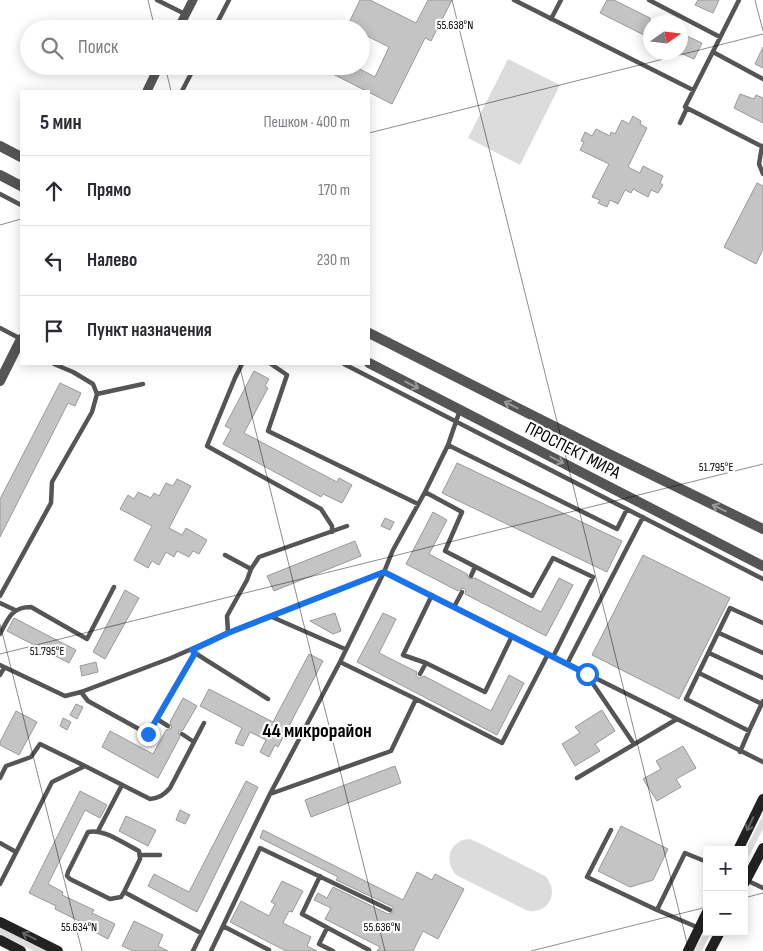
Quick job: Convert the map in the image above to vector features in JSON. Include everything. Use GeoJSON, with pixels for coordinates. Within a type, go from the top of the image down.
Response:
{"type":"FeatureCollection","features":[{"type":"Feature","properties":{"kind":"main road"},"geometry":{"type":"LineString","coordinates":[[740,846],[763,799]]}},
{"type":"Feature","properties":{"kind":"main road"},"geometry":{"type":"LineString","coordinates":[[748,876],[763,848]]}},
{"type":"Feature","properties":{"kind":"main road"},"geometry":{"type":"LineString","coordinates":[[688,951],[703,920]]}},
{"type":"Feature","properties":{"kind":"main road"},"geometry":{"type":"LineString","coordinates":[[0,922],[58,951]]}},
{"type":"Feature","properties":{"kind":"main road"},"geometry":{"type":"LineString","coordinates":[[710,951],[718,936]]}},
{"type":"Feature","properties":{"kind":"main road"},"geometry":{"type":"LineString","coordinates":[[0,940],[21,951]]}},
{"type":"Feature","properties":{"kind":"street"},"geometry":{"type":"LineString","coordinates":[[182,20],[193,0]]}},
{"type":"Feature","properties":{"kind":"street"},"geometry":{"type":"LineString","coordinates":[[147,90],[155,75]]}},
{"type":"Feature","properties":{"kind":"street"},"geometry":{"type":"LineString","coordinates":[[0,146],[20,156]]}},
{"type":"Feature","properties":{"kind":"street"},"geometry":{"type":"LineString","coordinates":[[0,175],[20,185]]}},
{"type":"Feature","properties":{"kind":"street","name":"ПРОСПЕКТ МИРА"},"geometry":{"type":"LineString","coordinates":[[370,334],[763,529]]}},
{"type":"Feature","properties":{"kind":"street"},"geometry":{"type":"LineString","coordinates":[[0,380],[20,343]]}},
{"type":"Feature","properties":{"kind":"street","name":"ПРОСПЕКТ МИРА"},"geometry":{"type":"LineString","coordinates":[[370,364],[763,566]]}},
{"type":"Feature","properties":{"kind":"lane"},"geometry":{"type":"LineString","coordinates":[[157,0],[185,14]]}},
{"type":"Feature","properties":{"kind":"lane"},"geometry":{"type":"LineString","coordinates":[[219,20],[229,0]]}},
{"type":"Feature","properties":{"kind":"lane"},"geometry":{"type":"LineString","coordinates":[[514,0],[693,90]]}},
{"type":"Feature","properties":{"kind":"lane"},"geometry":{"type":"LineString","coordinates":[[552,19],[561,0]]}},
{"type":"Feature","properties":{"kind":"lane"},"geometry":{"type":"LineString","coordinates":[[650,0],[720,38]]}},
{"type":"Feature","properties":{"kind":"lane"},"geometry":{"type":"LineString","coordinates":[[680,123],[693,90],[739,0]]}},
{"type":"Feature","properties":{"kind":"lane"},"geometry":{"type":"LineString","coordinates":[[713,52],[763,79]]}},
{"type":"Feature","properties":{"kind":"lane"},"geometry":{"type":"LineString","coordinates":[[183,90],[190,75]]}},
{"type":"Feature","properties":{"kind":"lane"},"geometry":{"type":"LineString","coordinates":[[687,108],[762,146],[759,164],[763,174]]}},
{"type":"Feature","properties":{"kind":"lane"},"geometry":{"type":"LineString","coordinates":[[0,194],[20,204]]}},
{"type":"Feature","properties":{"kind":"lane"},"geometry":{"type":"LineString","coordinates":[[0,328],[20,343]]}},
{"type":"Feature","properties":{"kind":"lane"},"geometry":{"type":"LineString","coordinates":[[0,596],[51,503],[52,482],[92,412],[97,394],[93,384],[56,365]]}},
{"type":"Feature","properties":{"kind":"lane"},"geometry":{"type":"LineString","coordinates":[[242,365],[207,446],[321,509],[332,526],[332,532]]}},
{"type":"Feature","properties":{"kind":"lane"},"geometry":{"type":"LineString","coordinates":[[272,365],[287,375],[268,430],[418,504]]}},
{"type":"Feature","properties":{"kind":"lane"},"geometry":{"type":"LineString","coordinates":[[346,365],[763,578]]}},
{"type":"Feature","properties":{"kind":"lane"},"geometry":{"type":"LineString","coordinates":[[97,394],[143,384]]}},
{"type":"Feature","properties":{"kind":"lane"},"geometry":{"type":"LineString","coordinates":[[193,951],[270,794],[340,662],[393,550],[448,445],[460,410]]}},
{"type":"Feature","properties":{"kind":"lane"},"geometry":{"type":"LineString","coordinates":[[448,445],[617,529],[627,509]]}},
{"type":"Feature","properties":{"kind":"lane"},"geometry":{"type":"LineString","coordinates":[[424,492],[462,512],[445,551],[474,567],[532,596],[553,558],[593,578],[553,657]]}},
{"type":"Feature","properties":{"kind":"lane"},"geometry":{"type":"LineString","coordinates":[[567,664],[643,517]]}},
{"type":"Feature","properties":{"kind":"lane"},"geometry":{"type":"LineString","coordinates":[[228,633],[227,616],[259,557],[347,526]]}},
{"type":"Feature","properties":{"kind":"lane"},"geometry":{"type":"LineString","coordinates":[[225,555],[251,569]]}},
{"type":"Feature","properties":{"kind":"lane"},"geometry":{"type":"LineString","coordinates":[[470,576],[474,567]]}},
{"type":"Feature","properties":{"kind":"lane"},"geometry":{"type":"LineString","coordinates":[[0,675],[2,666],[65,696],[81,692],[193,651],[228,633],[384,572],[763,762]]}},
{"type":"Feature","properties":{"kind":"lane"},"geometry":{"type":"LineString","coordinates":[[0,634],[15,610],[22,607],[31,607],[87,639],[114,587]]}},
{"type":"Feature","properties":{"kind":"lane"},"geometry":{"type":"LineString","coordinates":[[454,607],[462,592]]}},
{"type":"Feature","properties":{"kind":"lane"},"geometry":{"type":"LineString","coordinates":[[432,595],[404,655],[426,663],[486,692],[512,636]]}},
{"type":"Feature","properties":{"kind":"lane"},"geometry":{"type":"LineString","coordinates":[[0,603],[15,610]]}},
{"type":"Feature","properties":{"kind":"lane"},"geometry":{"type":"LineString","coordinates":[[749,731],[686,700],[730,608],[763,623]]}},
{"type":"Feature","properties":{"kind":"lane"},"geometry":{"type":"LineString","coordinates":[[272,617],[345,649]]}},
{"type":"Feature","properties":{"kind":"lane"},"geometry":{"type":"LineString","coordinates":[[719,633],[763,653]]}},
{"type":"Feature","properties":{"kind":"lane"},"geometry":{"type":"LineString","coordinates":[[193,651],[268,700]]}},
{"type":"Feature","properties":{"kind":"lane"},"geometry":{"type":"LineString","coordinates":[[81,692],[88,701],[148,734],[193,651]]}},
{"type":"Feature","properties":{"kind":"lane"},"geometry":{"type":"LineString","coordinates":[[709,653],[763,678]]}},
{"type":"Feature","properties":{"kind":"lane"},"geometry":{"type":"LineString","coordinates":[[340,662],[416,698],[502,743],[548,654]]}},
{"type":"Feature","properties":{"kind":"lane"},"geometry":{"type":"LineString","coordinates":[[420,674],[426,663]]}},
{"type":"Feature","properties":{"kind":"lane"},"geometry":{"type":"LineString","coordinates":[[699,672],[762,703],[740,752]]}},
{"type":"Feature","properties":{"kind":"lane"},"geometry":{"type":"LineString","coordinates":[[587,674],[634,744]]}},
{"type":"Feature","properties":{"kind":"lane"},"geometry":{"type":"LineString","coordinates":[[408,695],[411,690]]}},
{"type":"Feature","properties":{"kind":"lane"},"geometry":{"type":"LineString","coordinates":[[270,794],[391,751],[416,698]]}},
{"type":"Feature","properties":{"kind":"lane"},"geometry":{"type":"LineString","coordinates":[[157,719],[168,726]]}},
{"type":"Feature","properties":{"kind":"lane"},"geometry":{"type":"LineString","coordinates":[[577,778],[676,720]]}},
{"type":"Feature","properties":{"kind":"lane"},"geometry":{"type":"LineString","coordinates":[[0,778],[6,766],[31,757],[40,744],[150,799],[156,798],[165,794],[170,788],[204,724]]}},
{"type":"Feature","properties":{"kind":"lane"},"geometry":{"type":"LineString","coordinates":[[182,734],[194,742]]}},
{"type":"Feature","properties":{"kind":"lane"},"geometry":{"type":"LineString","coordinates":[[0,884],[52,782],[85,766]]}},
{"type":"Feature","properties":{"kind":"lane"},"geometry":{"type":"LineString","coordinates":[[98,831],[122,785]]}},
{"type":"Feature","properties":{"kind":"lane"},"geometry":{"type":"LineString","coordinates":[[611,830],[587,877],[699,928]]}},
{"type":"Feature","properties":{"kind":"lane"},"geometry":{"type":"LineString","coordinates":[[98,831],[139,851],[141,855],[124,892],[121,896],[110,900],[70,880],[67,876],[88,832],[98,831]]}},
{"type":"Feature","properties":{"kind":"lane"},"geometry":{"type":"LineString","coordinates":[[0,843],[16,852]]}},
{"type":"Feature","properties":{"kind":"lane"},"geometry":{"type":"LineString","coordinates":[[210,951],[260,848],[390,910]]}},
{"type":"Feature","properties":{"kind":"lane"},"geometry":{"type":"LineString","coordinates":[[657,910],[685,853],[703,860]]}},
{"type":"Feature","properties":{"kind":"lane"},"geometry":{"type":"LineString","coordinates":[[141,855],[160,855]]}},
{"type":"Feature","properties":{"kind":"lane"},"geometry":{"type":"LineString","coordinates":[[320,876],[302,914],[368,951]]}},
{"type":"Feature","properties":{"kind":"lane"},"geometry":{"type":"LineString","coordinates":[[748,883],[763,888]]}},
{"type":"Feature","properties":{"kind":"lane"},"geometry":{"type":"LineString","coordinates":[[124,892],[201,933]]}},
{"type":"Feature","properties":{"kind":"lane"},"geometry":{"type":"LineString","coordinates":[[223,926],[269,950]]}},
{"type":"Feature","properties":{"kind":"lane"},"geometry":{"type":"LineString","coordinates":[[327,928],[319,944],[332,951]]}},
{"type":"Feature","properties":{"kind":"shaded area"},"geometry":{"type":"Polygon","coordinates":[[[508,59],[560,85],[520,165],[468,138],[508,59]]]}},
{"type":"Feature","properties":{"kind":"shaded area"},"geometry":{"type":"Polygon","coordinates":[[[763,815],[763,829],[748,858],[747,846],[763,815]]]}},
{"type":"Feature","properties":{"kind":"shaded area"},"geometry":{"type":"Polygon","coordinates":[[[470,839],[477,842],[545,876],[552,888],[552,894],[547,905],[542,909],[528,911],[456,875],[449,860],[451,851],[462,840],[470,839]]]}},
{"type":"Feature","properties":{"kind":"shaded area"},"geometry":{"type":"Polygon","coordinates":[[[0,926],[49,951],[33,951],[0,934],[0,926]]]}},
{"type":"Feature","properties":{"kind":"shaded area"},"geometry":{"type":"Polygon","coordinates":[[[703,934],[703,936],[709,936],[702,951],[694,951],[703,934]]]}},
{"type":"Feature","properties":{"kind":"building"},"geometry":{"type":"Polygon","coordinates":[[[360,0],[370,0],[416,23],[428,0],[452,0],[431,41],[425,38],[392,104],[370,93],[370,90],[364,90],[335,75],[370,74],[375,77],[389,47],[370,38],[370,20],[350,20],[360,0]]]}},
{"type":"Feature","properties":{"kind":"building"},"geometry":{"type":"Polygon","coordinates":[[[607,0],[614,0],[644,15],[643,34],[600,13],[607,0]]]}},
{"type":"Feature","properties":{"kind":"building"},"geometry":{"type":"Polygon","coordinates":[[[698,0],[719,0],[713,13],[695,5],[698,0]]]}},
{"type":"Feature","properties":{"kind":"building"},"geometry":{"type":"Polygon","coordinates":[[[688,37],[702,43],[694,59],[688,56],[688,37]]]}},
{"type":"Feature","properties":{"kind":"building"},"geometry":{"type":"Polygon","coordinates":[[[763,47],[763,68],[755,64],[763,47]]]}},
{"type":"Feature","properties":{"kind":"building"},"geometry":{"type":"Polygon","coordinates":[[[740,94],[754,99],[756,95],[763,98],[763,123],[734,108],[740,94]]]}},
{"type":"Feature","properties":{"kind":"building"},"geometry":{"type":"Polygon","coordinates":[[[633,116],[641,121],[640,124],[647,128],[628,167],[640,173],[643,166],[663,176],[660,183],[663,185],[658,193],[651,190],[648,197],[633,189],[631,193],[625,190],[618,204],[610,200],[607,207],[598,203],[600,200],[592,197],[609,164],[580,150],[584,142],[581,141],[585,132],[592,136],[596,129],[610,136],[611,132],[615,134],[622,120],[629,124],[633,116]]]}},
{"type":"Feature","properties":{"kind":"building"},"geometry":{"type":"Polygon","coordinates":[[[757,183],[763,186],[763,249],[756,264],[724,247],[757,183]]]}},
{"type":"Feature","properties":{"kind":"building"},"geometry":{"type":"Polygon","coordinates":[[[254,371],[269,379],[265,386],[268,388],[244,433],[337,482],[339,478],[352,485],[342,503],[323,494],[321,497],[223,444],[231,429],[225,426],[254,371]]]}},
{"type":"Feature","properties":{"kind":"building"},"geometry":{"type":"Polygon","coordinates":[[[60,383],[81,393],[75,406],[68,403],[0,537],[0,499],[60,383]]]}},
{"type":"Feature","properties":{"kind":"building"},"geometry":{"type":"Polygon","coordinates":[[[457,463],[622,541],[607,572],[442,493],[457,463]]]}},
{"type":"Feature","properties":{"kind":"building"},"geometry":{"type":"Polygon","coordinates":[[[177,479],[191,486],[169,528],[182,535],[186,528],[207,540],[199,554],[193,551],[189,557],[177,551],[174,557],[166,552],[159,565],[152,561],[148,568],[134,560],[152,526],[120,509],[128,495],[134,499],[138,492],[151,498],[154,493],[159,496],[166,483],[173,486],[177,479]]]}},
{"type":"Feature","properties":{"kind":"building"},"geometry":{"type":"Polygon","coordinates":[[[433,512],[447,520],[429,554],[467,574],[469,579],[475,578],[541,612],[559,578],[573,585],[546,636],[465,594],[466,590],[463,588],[458,591],[406,564],[433,512]]]}},
{"type":"Feature","properties":{"kind":"building"},"geometry":{"type":"Polygon","coordinates":[[[385,518],[394,522],[390,530],[381,526],[385,518]]]}},
{"type":"Feature","properties":{"kind":"building"},"geometry":{"type":"Polygon","coordinates":[[[355,541],[361,556],[274,591],[267,576],[355,541]]]}},
{"type":"Feature","properties":{"kind":"building"},"geometry":{"type":"Polygon","coordinates":[[[643,555],[730,598],[679,699],[592,655],[643,555]]]}},
{"type":"Feature","properties":{"kind":"building"},"geometry":{"type":"Polygon","coordinates":[[[125,590],[139,598],[105,659],[93,652],[125,590]]]}},
{"type":"Feature","properties":{"kind":"building"},"geometry":{"type":"Polygon","coordinates":[[[335,613],[341,631],[333,634],[310,621],[335,613]]]}},
{"type":"Feature","properties":{"kind":"building"},"geometry":{"type":"Polygon","coordinates":[[[383,613],[396,619],[379,653],[417,672],[416,676],[419,678],[424,676],[491,711],[509,675],[524,683],[497,735],[357,662],[383,613]]]}},
{"type":"Feature","properties":{"kind":"building"},"geometry":{"type":"Polygon","coordinates":[[[14,618],[76,650],[69,663],[7,631],[14,618]]]}},
{"type":"Feature","properties":{"kind":"building"},"geometry":{"type":"Polygon","coordinates":[[[309,654],[323,661],[278,747],[275,745],[269,757],[260,752],[266,740],[250,732],[243,746],[235,743],[242,728],[200,706],[209,689],[273,722],[309,654]]]}},
{"type":"Feature","properties":{"kind":"building"},"geometry":{"type":"Polygon","coordinates":[[[96,662],[98,672],[82,676],[80,666],[96,662]]]}},
{"type":"Feature","properties":{"kind":"building"},"geometry":{"type":"Polygon","coordinates":[[[183,698],[197,706],[183,730],[178,732],[180,737],[158,778],[102,747],[110,731],[153,754],[166,730],[172,728],[170,722],[183,698]]]}},
{"type":"Feature","properties":{"kind":"building"},"geometry":{"type":"Polygon","coordinates":[[[76,704],[83,707],[77,719],[70,715],[76,704]]]}},
{"type":"Feature","properties":{"kind":"building"},"geometry":{"type":"Polygon","coordinates":[[[602,710],[615,731],[595,744],[600,751],[575,766],[562,744],[580,733],[575,727],[602,710]]]}},
{"type":"Feature","properties":{"kind":"building"},"geometry":{"type":"Polygon","coordinates":[[[16,711],[37,722],[19,755],[0,745],[16,711]]]}},
{"type":"Feature","properties":{"kind":"building"},"geometry":{"type":"Polygon","coordinates":[[[63,718],[71,722],[67,730],[60,726],[63,718]]]}},
{"type":"Feature","properties":{"kind":"building"},"geometry":{"type":"Polygon","coordinates":[[[683,746],[696,768],[676,779],[681,787],[657,801],[643,779],[661,769],[656,761],[683,746]]]}},
{"type":"Feature","properties":{"kind":"building"},"geometry":{"type":"Polygon","coordinates":[[[395,766],[401,783],[311,817],[305,800],[395,766]]]}},
{"type":"Feature","properties":{"kind":"building"},"geometry":{"type":"Polygon","coordinates":[[[246,781],[258,787],[197,912],[148,886],[154,874],[189,892],[246,781]]]}},
{"type":"Feature","properties":{"kind":"building"},"geometry":{"type":"Polygon","coordinates":[[[80,791],[107,805],[100,818],[85,810],[48,884],[63,892],[62,895],[94,910],[92,913],[115,924],[108,939],[85,927],[87,925],[55,909],[56,906],[29,893],[80,791]]]}},
{"type":"Feature","properties":{"kind":"building"},"geometry":{"type":"Polygon","coordinates":[[[180,810],[190,815],[185,824],[176,820],[180,810]]]}},
{"type":"Feature","properties":{"kind":"building"},"geometry":{"type":"Polygon","coordinates":[[[126,816],[156,830],[148,846],[119,831],[126,816]]]}},
{"type":"Feature","properties":{"kind":"building"},"geometry":{"type":"Polygon","coordinates":[[[621,826],[668,849],[653,880],[630,887],[598,871],[621,826]]]}},
{"type":"Feature","properties":{"kind":"building"},"geometry":{"type":"Polygon","coordinates":[[[263,830],[403,900],[417,872],[432,880],[435,874],[464,889],[438,939],[423,931],[413,951],[377,951],[380,947],[325,919],[331,908],[314,900],[318,893],[327,898],[333,887],[388,914],[393,912],[393,907],[336,880],[338,877],[260,838],[263,830]]]}},
{"type":"Feature","properties":{"kind":"building"},"geometry":{"type":"Polygon","coordinates":[[[282,881],[303,891],[292,912],[289,911],[283,923],[311,937],[307,946],[317,951],[286,951],[230,922],[241,901],[269,916],[275,904],[271,902],[282,881]]]}},
{"type":"Feature","properties":{"kind":"building"},"geometry":{"type":"Polygon","coordinates":[[[134,921],[163,935],[158,946],[168,951],[133,951],[122,946],[134,921]]]}},
{"type":"Feature","properties":{"kind":"district","name":"44 микрорайон"},"geometry":{"type":"Point","coordinates":[317,730]}},
{"type":"Feature","properties":{"kind":"route"},"geometry":{"type":"LineString","coordinates":[[148,734],[195,653],[192,650],[228,633],[384,572],[587,674]]}}]}
